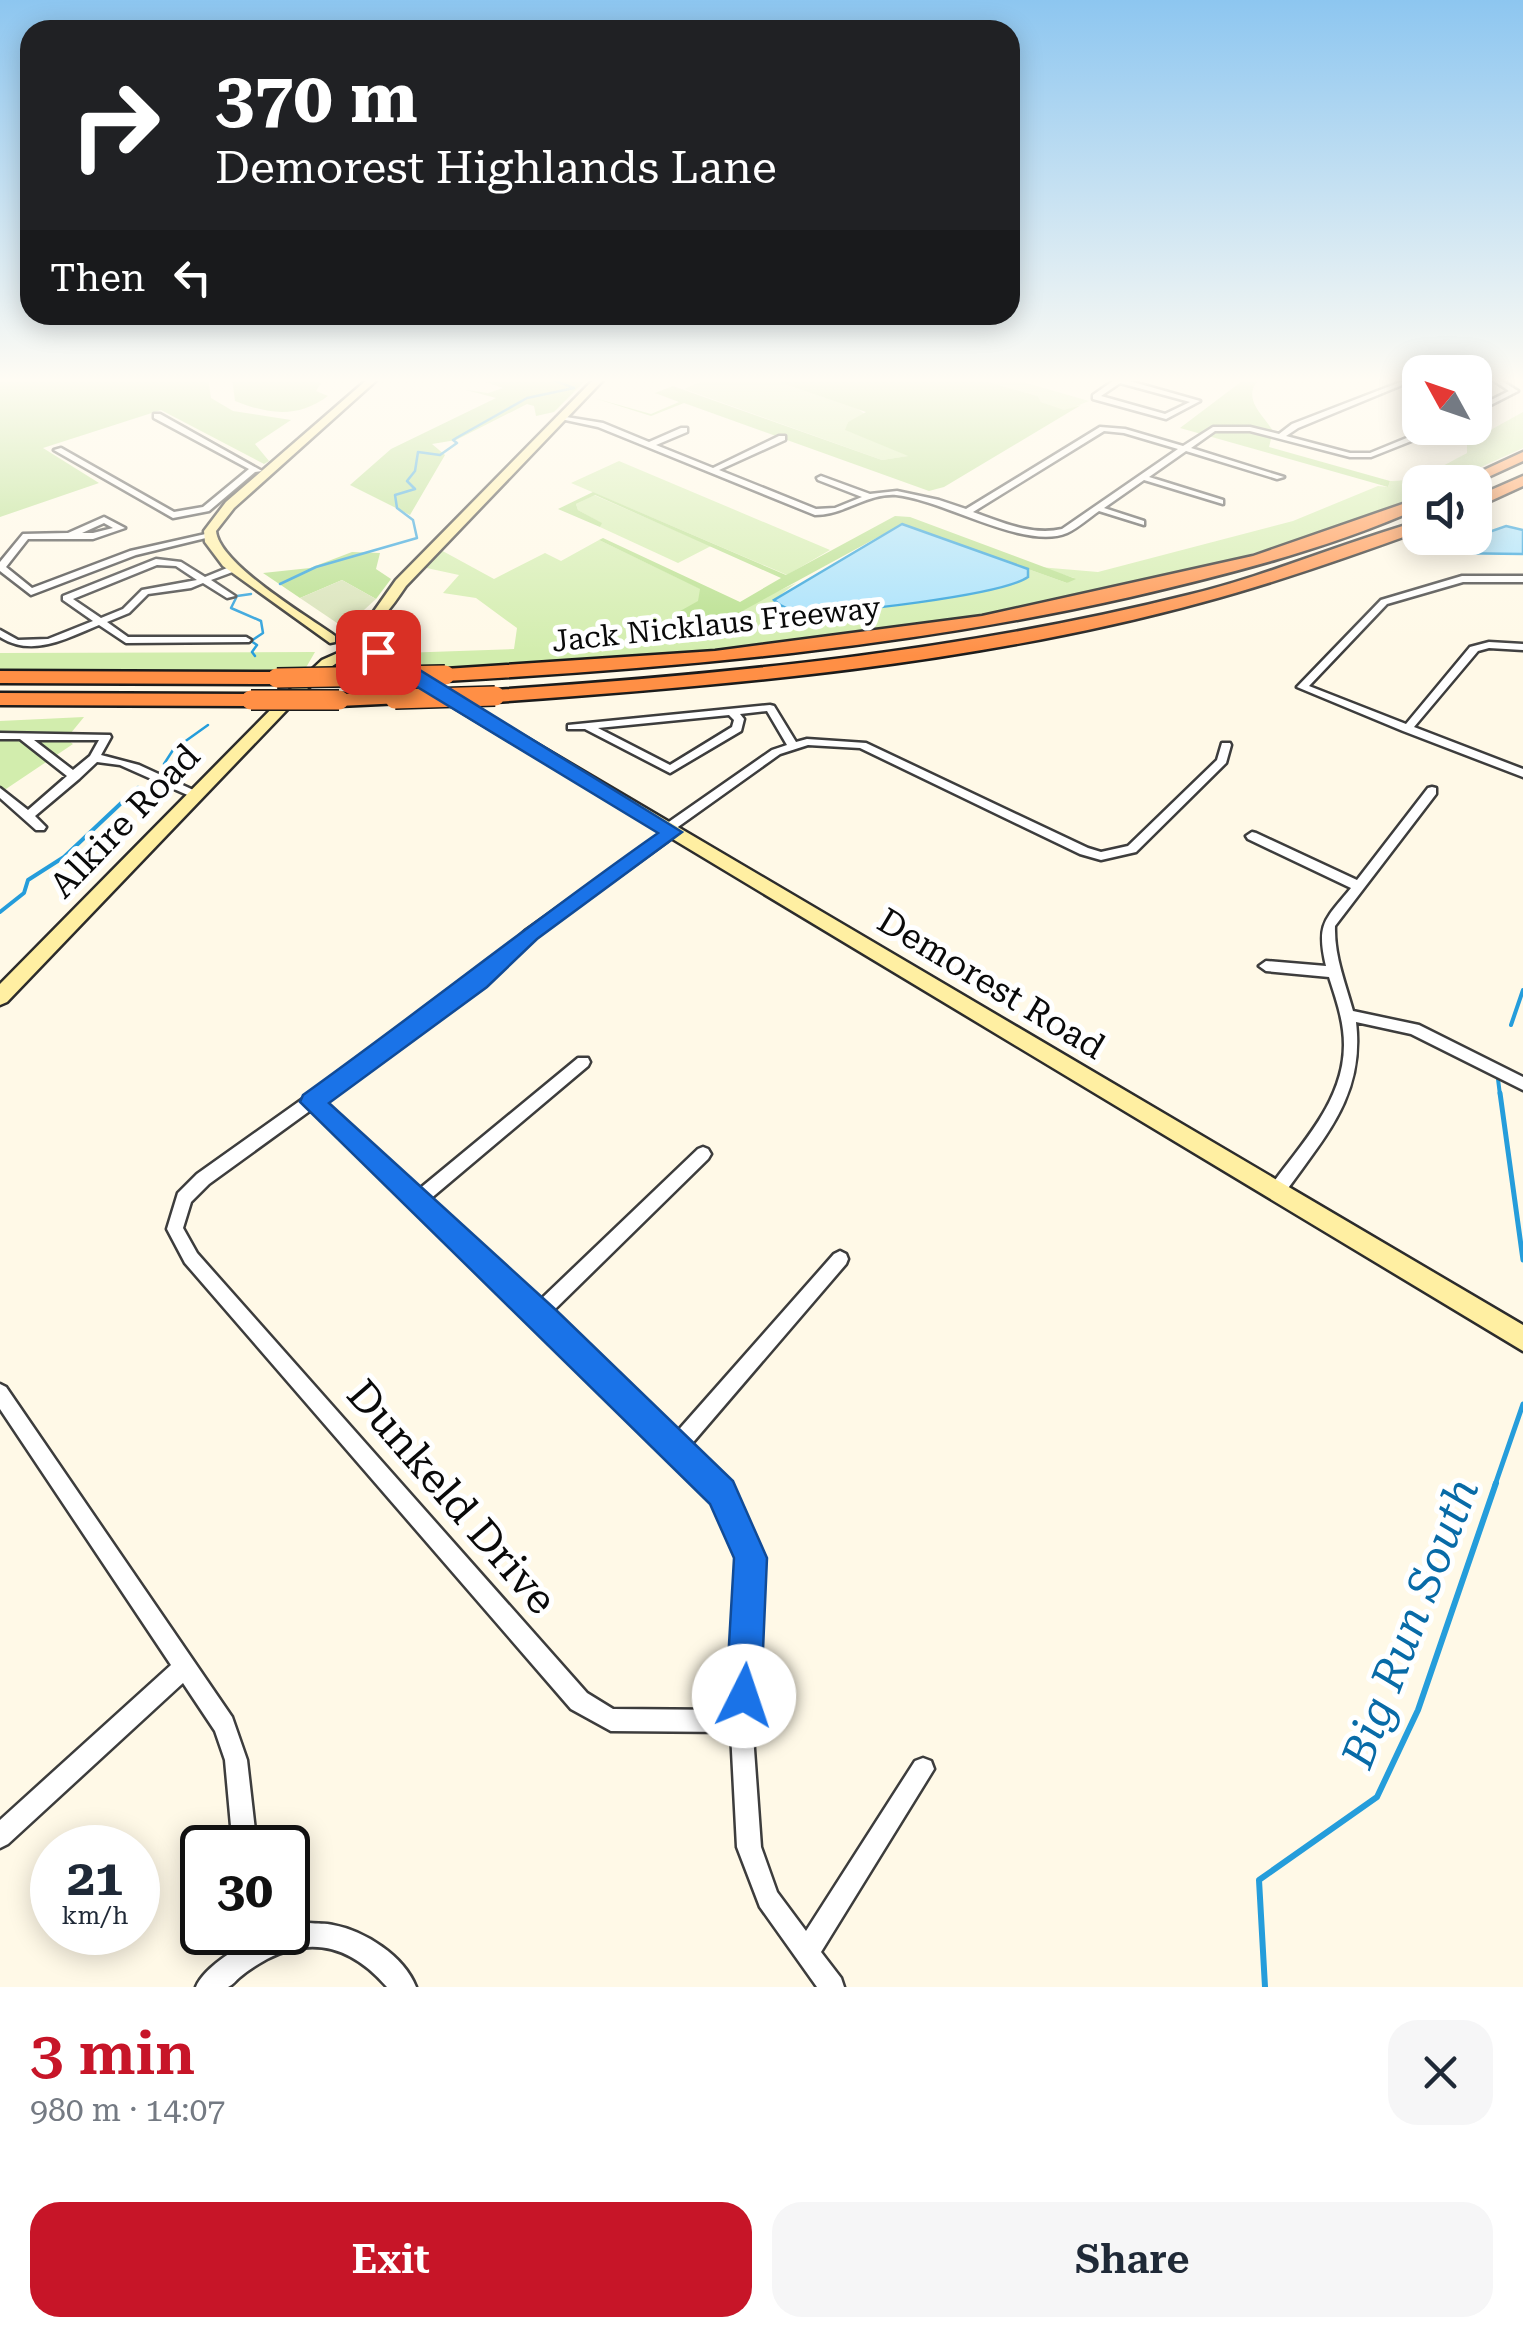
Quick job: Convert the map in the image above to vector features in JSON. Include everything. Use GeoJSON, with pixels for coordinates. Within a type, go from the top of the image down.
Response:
{"type":"FeatureCollection","features":[{"type":"Feature","properties":{"kind":"highway"},"geometry":{"type":"LineString","coordinates":[[1492,494],[1523,480]]}},
{"type":"Feature","properties":{"kind":"highway","name":"Jack Nicklaus Freeway"},"geometry":{"type":"LineString","coordinates":[[0,677],[445,676],[726,657],[913,634],[1040,612],[1238,565],[1402,509]]}},
{"type":"Feature","properties":{"kind":"highway","name":"Jack Nicklaus Freeway"},"geometry":{"type":"LineString","coordinates":[[0,699],[396,700],[495,696],[812,669],[1057,630],[1218,592],[1402,532]]}},
{"type":"Feature","properties":{"kind":"street"},"geometry":{"type":"LineString","coordinates":[[94,471],[172,515],[206,509],[252,471]]}},
{"type":"Feature","properties":{"kind":"street"},"geometry":{"type":"LineString","coordinates":[[258,471],[268,472]]}},
{"type":"Feature","properties":{"kind":"street"},"geometry":{"type":"LineString","coordinates":[[268,472],[218,518],[210,536],[218,553],[330,642],[376,618],[394,593],[510,471]]}},
{"type":"Feature","properties":{"kind":"street"},"geometry":{"type":"LineString","coordinates":[[712,471],[815,512],[840,511],[868,496],[893,492],[970,510],[1048,535],[1064,531],[1151,471]]}},
{"type":"Feature","properties":{"kind":"street"},"geometry":{"type":"LineString","coordinates":[[970,510],[1033,471]]}},
{"type":"Feature","properties":{"kind":"street"},"geometry":{"type":"LineString","coordinates":[[1259,471],[1280,477]]}},
{"type":"Feature","properties":{"kind":"street"},"geometry":{"type":"LineString","coordinates":[[1142,477],[1220,502]]}},
{"type":"Feature","properties":{"kind":"street"},"geometry":{"type":"LineString","coordinates":[[820,478],[868,496]]}},
{"type":"Feature","properties":{"kind":"street"},"geometry":{"type":"LineString","coordinates":[[1097,508],[1141,523]]}},
{"type":"Feature","properties":{"kind":"street"},"geometry":{"type":"LineString","coordinates":[[70,535],[104,520],[122,528],[110,534],[70,535],[33,534],[20,539],[0,567],[31,592],[133,553],[210,536]]}},
{"type":"Feature","properties":{"kind":"street"},"geometry":{"type":"LineString","coordinates":[[230,596],[178,564],[148,563],[66,596],[132,641],[246,640]]}},
{"type":"Feature","properties":{"kind":"street"},"geometry":{"type":"LineString","coordinates":[[0,633],[16,643],[39,644],[126,612],[145,592],[204,580],[235,568]]}},
{"type":"Feature","properties":{"kind":"street"},"geometry":{"type":"LineString","coordinates":[[1522,580],[1462,579],[1384,602],[1302,684],[1304,690],[1523,773]]}},
{"type":"Feature","properties":{"kind":"street"},"geometry":{"type":"LineString","coordinates":[[255,582],[274,588],[320,622],[350,630]]}},
{"type":"Feature","properties":{"kind":"street"},"geometry":{"type":"LineString","coordinates":[[374,640],[394,593]]}},
{"type":"Feature","properties":{"kind":"street","name":"Demorest Road"},"geometry":{"type":"LineString","coordinates":[[350,630],[368,631],[425,685]]}},
{"type":"Feature","properties":{"kind":"street","name":"Alkire Road"},"geometry":{"type":"LineString","coordinates":[[4,988],[298,690],[324,666],[374,640]]}},
{"type":"Feature","properties":{"kind":"street","name":"Demorest Road"},"geometry":{"type":"LineString","coordinates":[[330,642],[335,652],[370,656],[425,685],[1523,1339]]}},
{"type":"Feature","properties":{"kind":"street","name":"Alkire Road"},"geometry":{"type":"LineString","coordinates":[[298,690],[330,642]]}},
{"type":"Feature","properties":{"kind":"street"},"geometry":{"type":"LineString","coordinates":[[1407,729],[1474,649],[1489,644],[1523,647]]}},
{"type":"Feature","properties":{"kind":"street"},"geometry":{"type":"LineString","coordinates":[[572,727],[770,708],[792,744]]}},
{"type":"Feature","properties":{"kind":"street"},"geometry":{"type":"LineString","coordinates":[[589,727],[670,770],[737,729],[739,718],[734,714]]}},
{"type":"Feature","properties":{"kind":"street"},"geometry":{"type":"LineString","coordinates":[[0,736],[106,737],[94,758],[28,816]]}},
{"type":"Feature","properties":{"kind":"street"},"geometry":{"type":"LineString","coordinates":[[23,736],[74,777]]}},
{"type":"Feature","properties":{"kind":"street"},"geometry":{"type":"LineString","coordinates":[[832,1987],[757,1877],[749,1847],[742,1721],[750,1558],[722,1493],[539,1313],[312,1102],[480,981],[530,934],[792,744],[835,741],[885,753],[1101,856],[1119,856],[1132,849],[1222,762],[1226,745]]}},
{"type":"Feature","properties":{"kind":"street"},"geometry":{"type":"LineString","coordinates":[[94,758],[138,765],[164,786],[196,794]]}},
{"type":"Feature","properties":{"kind":"street"},"geometry":{"type":"LineString","coordinates":[[1276,1192],[1346,1087],[1353,1060],[1347,1015],[1334,972],[1329,925],[1432,790]]}},
{"type":"Feature","properties":{"kind":"street"},"geometry":{"type":"LineString","coordinates":[[0,792],[40,827]]}},
{"type":"Feature","properties":{"kind":"street"},"geometry":{"type":"LineString","coordinates":[[1252,836],[1356,885]]}},
{"type":"Feature","properties":{"kind":"street"},"geometry":{"type":"LineString","coordinates":[[1266,966],[1334,972]]}},
{"type":"Feature","properties":{"kind":"street"},"geometry":{"type":"LineString","coordinates":[[1347,1015],[1414,1029],[1523,1084]]}},
{"type":"Feature","properties":{"kind":"street"},"geometry":{"type":"LineString","coordinates":[[418,1200],[583,1062]]}},
{"type":"Feature","properties":{"kind":"street","name":"Dunkeld Drive"},"geometry":{"type":"LineString","coordinates":[[312,1102],[204,1180],[179,1210],[174,1229],[191,1258],[580,1701],[611,1720],[742,1721]]}},
{"type":"Feature","properties":{"kind":"street"},"geometry":{"type":"LineString","coordinates":[[539,1313],[704,1154]]}},
{"type":"Feature","properties":{"kind":"street"},"geometry":{"type":"LineString","coordinates":[[677,1446],[840,1259]]}},
{"type":"Feature","properties":{"kind":"street"},"geometry":{"type":"LineString","coordinates":[[0,1393],[224,1725],[236,1760],[243,1825]]}},
{"type":"Feature","properties":{"kind":"street"},"geometry":{"type":"LineString","coordinates":[[0,1836],[186,1666]]}},
{"type":"Feature","properties":{"kind":"street"},"geometry":{"type":"LineString","coordinates":[[806,1954],[922,1769]]}},
{"type":"Feature","properties":{"kind":"street"},"geometry":{"type":"LineString","coordinates":[[310,1938],[342,1940],[366,1947],[404,1987]]}},
{"type":"Feature","properties":{"kind":"street"},"geometry":{"type":"LineString","coordinates":[[208,1987],[241,1955]]}},
{"type":"Feature","properties":{"kind":"green space"},"geometry":{"type":"Polygon","coordinates":[[[0,471],[79,471],[99,483],[0,517],[0,471]]]}},
{"type":"Feature","properties":{"kind":"green space"},"geometry":{"type":"Polygon","coordinates":[[[366,471],[436,471],[410,515],[350,485],[366,471]]]}},
{"type":"Feature","properties":{"kind":"green space"},"geometry":{"type":"Polygon","coordinates":[[[598,471],[642,471],[830,550],[787,575],[571,483],[598,471]]]}},
{"type":"Feature","properties":{"kind":"green space"},"geometry":{"type":"Polygon","coordinates":[[[873,471],[971,471],[929,491],[873,471]]]}},
{"type":"Feature","properties":{"kind":"green space"},"geometry":{"type":"Polygon","coordinates":[[[1331,471],[1353,471],[1390,481],[1388,487],[1331,471]]]}},
{"type":"Feature","properties":{"kind":"green space"},"geometry":{"type":"Polygon","coordinates":[[[1402,480],[1402,502],[1317,533],[1212,565],[998,613],[781,644],[499,668],[429,669],[392,658],[401,653],[514,649],[517,628],[476,598],[443,593],[459,575],[422,567],[439,549],[494,579],[545,553],[561,561],[599,540],[701,589],[695,628],[796,583],[774,600],[792,608],[820,611],[896,604],[974,590],[1028,577],[1028,569],[1067,583],[1074,578],[1039,567],[1098,572],[1293,521],[1378,486],[1388,487],[1390,481],[1402,480]]]}},
{"type":"Feature","properties":{"kind":"green space"},"geometry":{"type":"Polygon","coordinates":[[[593,492],[786,575],[895,516],[910,517],[1076,579],[1067,583],[902,524],[713,627],[695,628],[673,615],[698,601],[700,589],[599,540],[603,538],[740,602],[781,578],[595,495],[576,504],[578,510],[602,523],[600,527],[558,509],[593,492]]]}},
{"type":"Feature","properties":{"kind":"green space"},"geometry":{"type":"Polygon","coordinates":[[[594,495],[711,546],[678,563],[600,527],[601,523],[578,510],[576,504],[594,495]]]}},
{"type":"Feature","properties":{"kind":"green space"},"geometry":{"type":"Polygon","coordinates":[[[352,552],[380,553],[376,569],[391,579],[376,599],[342,580],[300,598],[263,573],[310,568],[352,552]]]}},
{"type":"Feature","properties":{"kind":"green space"},"geometry":{"type":"Polygon","coordinates":[[[342,580],[376,599],[352,621],[337,623],[300,598],[342,580]]]}},
{"type":"Feature","properties":{"kind":"green space"},"geometry":{"type":"Polygon","coordinates":[[[315,652],[304,671],[0,671],[0,653],[315,652]]]}},
{"type":"Feature","properties":{"kind":"green space"},"geometry":{"type":"Polygon","coordinates":[[[84,717],[66,739],[73,744],[0,793],[0,721],[84,717]]]}},
{"type":"Feature","properties":{"kind":"water"},"geometry":{"type":"Polygon","coordinates":[[[902,524],[1028,569],[1028,577],[954,597],[848,610],[798,612],[774,600],[902,524]]]}},
{"type":"Feature","properties":{"kind":"water"},"geometry":{"type":"Polygon","coordinates":[[[1506,526],[1523,530],[1523,554],[1492,554],[1492,531],[1506,526]]]}},
{"type":"Feature","properties":{"kind":"waterway"},"geometry":{"type":"LineString","coordinates":[[280,584],[316,567],[417,538],[413,520],[397,508],[395,495],[415,489],[407,481],[415,471]]}},
{"type":"Feature","properties":{"kind":"waterway"},"geometry":{"type":"LineString","coordinates":[[251,594],[237,596],[231,608],[261,621],[263,633],[251,641],[257,645],[252,652],[255,656]]}},
{"type":"Feature","properties":{"kind":"waterway"},"geometry":{"type":"LineString","coordinates":[[164,764],[173,750],[208,725]]}},
{"type":"Feature","properties":{"kind":"waterway"},"geometry":{"type":"LineString","coordinates":[[134,791],[138,787]]}},
{"type":"Feature","properties":{"kind":"waterway"},"geometry":{"type":"LineString","coordinates":[[0,912],[24,893],[28,880],[64,857],[134,791]]}},
{"type":"Feature","properties":{"kind":"waterway"},"geometry":{"type":"LineString","coordinates":[[131,794],[134,791]]}},
{"type":"Feature","properties":{"kind":"waterway","name":"Big Run South"},"geometry":{"type":"LineString","coordinates":[[1511,1025],[1523,990]]}},
{"type":"Feature","properties":{"kind":"waterway","name":"Big Run South"},"geometry":{"type":"LineString","coordinates":[[1498,1079],[1500,1095]]}},
{"type":"Feature","properties":{"kind":"waterway","name":"Big Run South"},"geometry":{"type":"LineString","coordinates":[[1500,1093],[1523,1260]]}},
{"type":"Feature","properties":{"kind":"waterway","name":"Big Run South"},"geometry":{"type":"LineString","coordinates":[[1495,1485],[1523,1404]]}},
{"type":"Feature","properties":{"kind":"waterway","name":"Big Run South"},"geometry":{"type":"LineString","coordinates":[[1265,1987],[1259,1880],[1377,1797],[1418,1710],[1496,1483]]}},
{"type":"Feature","properties":{"kind":"route"},"geometry":{"type":"LineString","coordinates":[[378,652],[425,685],[672,832],[530,934],[480,981],[312,1102],[546,1319],[702,1468],[722,1493],[739,1524],[750,1558],[744,1696]]}}]}
